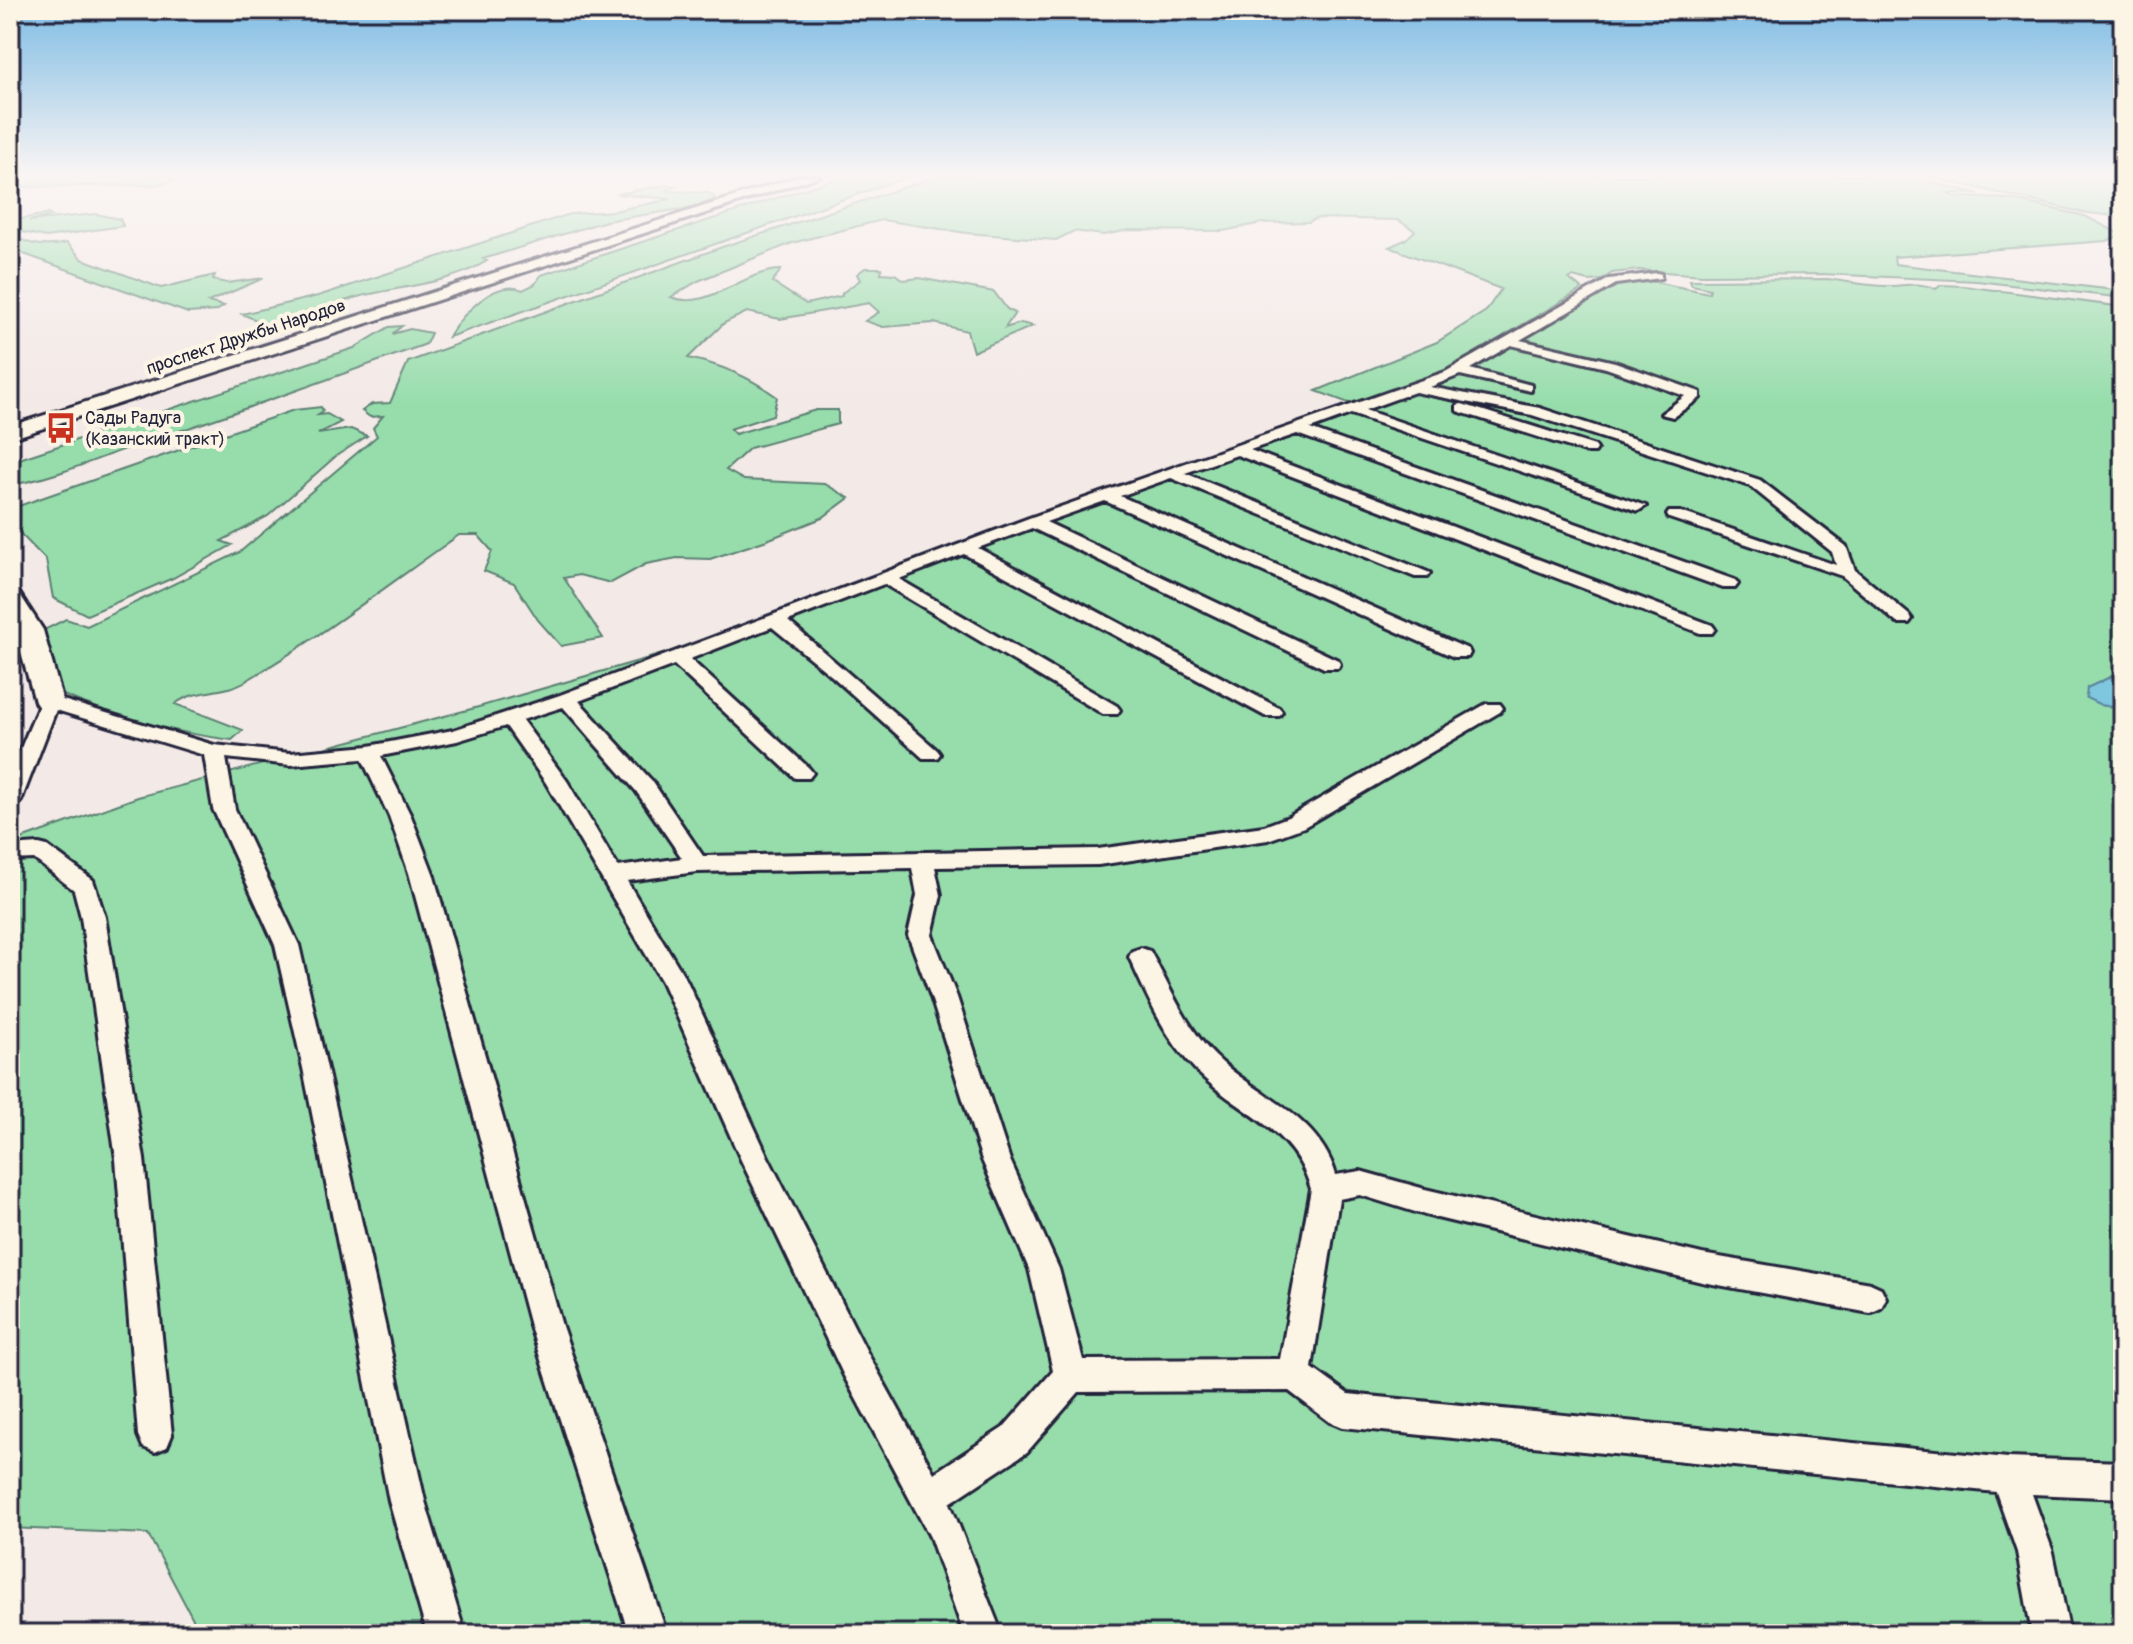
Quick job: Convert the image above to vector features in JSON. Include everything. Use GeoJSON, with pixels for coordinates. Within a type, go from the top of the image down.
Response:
{"type":"FeatureCollection","features":[{"type":"Feature","properties":{"kind":"main road","name":"проспект Дружбы Народов"},"geometry":{"type":"LineString","coordinates":[[10,426],[556,253]]}},
{"type":"Feature","properties":{"kind":"main road","name":"проспект Дружбы Народов"},"geometry":{"type":"LineString","coordinates":[[10,433],[573,253]]}},
{"type":"Feature","properties":{"kind":"main road"},"geometry":{"type":"LineString","coordinates":[[10,598],[30,630],[49,702]]}},
{"type":"Feature","properties":{"kind":"street"},"geometry":{"type":"LineString","coordinates":[[12,791],[49,702],[214,751],[290,759],[369,752],[457,735],[511,719],[1033,522],[1411,389],[1458,370],[1613,281],[1657,276]]}},
{"type":"Feature","properties":{"kind":"street"},"geometry":{"type":"LineString","coordinates":[[1509,341],[1610,365],[1695,395],[1668,414]]}},
{"type":"Feature","properties":{"kind":"street"},"geometry":{"type":"LineString","coordinates":[[1458,370],[1526,388]]}},
{"type":"Feature","properties":{"kind":"street"},"geometry":{"type":"LineString","coordinates":[[1411,389],[1590,449]]}},
{"type":"Feature","properties":{"kind":"street"},"geometry":{"type":"LineString","coordinates":[[1411,389],[1535,411],[1755,483],[1840,550],[1847,572]]}},
{"type":"Feature","properties":{"kind":"street"},"geometry":{"type":"LineString","coordinates":[[1352,410],[1638,506]]}},
{"type":"Feature","properties":{"kind":"street"},"geometry":{"type":"LineString","coordinates":[[1297,429],[1729,584]]}},
{"type":"Feature","properties":{"kind":"street"},"geometry":{"type":"LineString","coordinates":[[1237,450],[1706,629]]}},
{"type":"Feature","properties":{"kind":"street"},"geometry":{"type":"LineString","coordinates":[[1172,473],[1421,573]]}},
{"type":"Feature","properties":{"kind":"street"},"geometry":{"type":"LineString","coordinates":[[1106,496],[1461,653]]}},
{"type":"Feature","properties":{"kind":"street"},"geometry":{"type":"LineString","coordinates":[[1675,515],[1847,572],[1903,619]]}},
{"type":"Feature","properties":{"kind":"street"},"geometry":{"type":"LineString","coordinates":[[1033,522],[1331,664]]}},
{"type":"Feature","properties":{"kind":"street"},"geometry":{"type":"LineString","coordinates":[[965,548],[1272,712]]}},
{"type":"Feature","properties":{"kind":"street"},"geometry":{"type":"LineString","coordinates":[[887,579],[1110,710]]}},
{"type":"Feature","properties":{"kind":"street"},"geometry":{"type":"LineString","coordinates":[[776,621],[840,673],[930,754]]}},
{"type":"Feature","properties":{"kind":"street"},"geometry":{"type":"LineString","coordinates":[[678,658],[802,773]]}},
{"type":"Feature","properties":{"kind":"street"},"geometry":{"type":"LineString","coordinates":[[567,699],[644,786],[697,864]]}},
{"type":"Feature","properties":{"kind":"street"},"geometry":{"type":"LineString","coordinates":[[613,875],[697,864],[1098,857],[1268,833],[1296,822],[1493,708]]}},
{"type":"Feature","properties":{"kind":"street"},"geometry":{"type":"LineString","coordinates":[[511,719],[556,781],[674,981],[755,1160],[849,1352],[945,1529],[983,1634]]}},
{"type":"Feature","properties":{"kind":"street"},"geometry":{"type":"LineString","coordinates":[[214,751],[224,809],[287,945],[407,1501],[446,1634]]}},
{"type":"Feature","properties":{"kind":"street"},"geometry":{"type":"LineString","coordinates":[[369,752],[400,816],[421,873],[546,1326],[648,1634]]}},
{"type":"Feature","properties":{"kind":"street"},"geometry":{"type":"LineString","coordinates":[[10,853],[39,851],[85,886],[93,917],[130,1159],[155,1435]]}},
{"type":"Feature","properties":{"kind":"street"},"geometry":{"type":"LineString","coordinates":[[922,860],[929,895],[920,935],[944,997],[996,1160],[1044,1269],[1071,1376]]}},
{"type":"Feature","properties":{"kind":"street"},"geometry":{"type":"LineString","coordinates":[[1141,957],[1169,1016],[1206,1064],[1291,1127],[1322,1166],[1326,1189],[1294,1375]]}},
{"type":"Feature","properties":{"kind":"street"},"geometry":{"type":"LineString","coordinates":[[1326,1189],[1360,1183],[1425,1202],[1702,1268],[1870,1298]]}},
{"type":"Feature","properties":{"kind":"street"},"geometry":{"type":"LineString","coordinates":[[928,1497],[1015,1440],[1071,1376],[1294,1375],[1342,1410],[2008,1476],[2123,1480]]}},
{"type":"Feature","properties":{"kind":"street"},"geometry":{"type":"LineString","coordinates":[[2008,1476],[2035,1552],[2051,1634]]}},
{"type":"Feature","properties":{"kind":"green space"},"geometry":{"type":"Polygon","coordinates":[[[20,253],[76,253],[82,259],[161,288],[215,275],[213,280],[227,283],[264,278],[208,302],[224,306],[216,311],[188,313],[20,253]]]}},
{"type":"Feature","properties":{"kind":"green space"},"geometry":{"type":"Polygon","coordinates":[[[451,253],[503,253],[483,259],[487,261],[455,276],[351,299],[268,325],[242,314],[318,296],[451,253]]]}},
{"type":"Feature","properties":{"kind":"green space"},"geometry":{"type":"Polygon","coordinates":[[[609,253],[690,253],[449,337],[470,309],[490,294],[501,289],[523,290],[535,284],[541,275],[609,253]]]}},
{"type":"Feature","properties":{"kind":"green space"},"geometry":{"type":"Polygon","coordinates":[[[706,253],[768,253],[698,281],[671,297],[698,299],[753,276],[781,270],[772,282],[806,304],[842,296],[860,280],[857,274],[865,268],[882,268],[881,273],[895,274],[903,280],[919,278],[994,292],[1007,309],[1015,313],[1005,328],[1021,323],[1033,326],[973,352],[967,331],[934,323],[883,327],[865,321],[879,312],[869,303],[780,319],[747,312],[724,323],[688,358],[735,373],[777,397],[773,415],[730,429],[735,434],[816,410],[838,410],[838,424],[750,448],[726,470],[744,480],[825,484],[849,498],[822,518],[710,559],[677,558],[646,564],[611,583],[579,575],[564,578],[603,638],[561,646],[538,620],[514,583],[484,571],[492,551],[478,535],[459,535],[326,629],[244,682],[191,696],[175,704],[243,730],[232,740],[142,722],[56,692],[40,632],[66,619],[87,626],[240,552],[377,436],[373,428],[383,416],[370,417],[362,411],[372,404],[390,403],[408,362],[706,253]]]}},
{"type":"Feature","properties":{"kind":"green space"},"geometry":{"type":"Polygon","coordinates":[[[1404,253],[1951,253],[1894,257],[1895,264],[2123,291],[2123,298],[1977,281],[1821,274],[1703,275],[1639,270],[1612,273],[1602,280],[1572,277],[1569,279],[1582,289],[1440,374],[1354,405],[1316,391],[1437,342],[1486,311],[1501,289],[1404,253]]]}},
{"type":"Feature","properties":{"kind":"green space"},"geometry":{"type":"Polygon","coordinates":[[[1828,279],[1877,286],[1920,285],[1936,289],[1941,285],[1964,286],[2123,307],[2123,671],[2087,688],[2102,705],[2123,709],[2123,1634],[201,1634],[148,1534],[10,1528],[10,843],[138,797],[475,708],[739,632],[1446,379],[1459,377],[1479,361],[1518,345],[1516,340],[1617,285],[1630,281],[1650,281],[1709,293],[1710,289],[1692,285],[1690,280],[1828,279]]]}},
{"type":"Feature","properties":{"kind":"green space"},"geometry":{"type":"Polygon","coordinates":[[[402,326],[392,334],[410,329],[431,333],[426,344],[63,472],[10,485],[10,462],[354,348],[389,327],[402,326]]]}},
{"type":"Feature","properties":{"kind":"green space"},"geometry":{"type":"Polygon","coordinates":[[[321,407],[323,411],[318,415],[327,414],[341,422],[318,434],[351,429],[367,436],[336,456],[268,516],[221,541],[232,545],[173,578],[87,615],[53,598],[46,560],[10,523],[10,509],[294,410],[321,407]]]}},
{"type":"Feature","properties":{"kind":"water"},"geometry":{"type":"Polygon","coordinates":[[[2123,671],[2123,709],[2101,705],[2086,698],[2087,688],[2123,671]]]}},
{"type":"Feature","properties":{"kind":"place","name":"Сады Радуга (Казанский тракт)"},"geometry":{"type":"Point","coordinates":[61,428]}}]}
